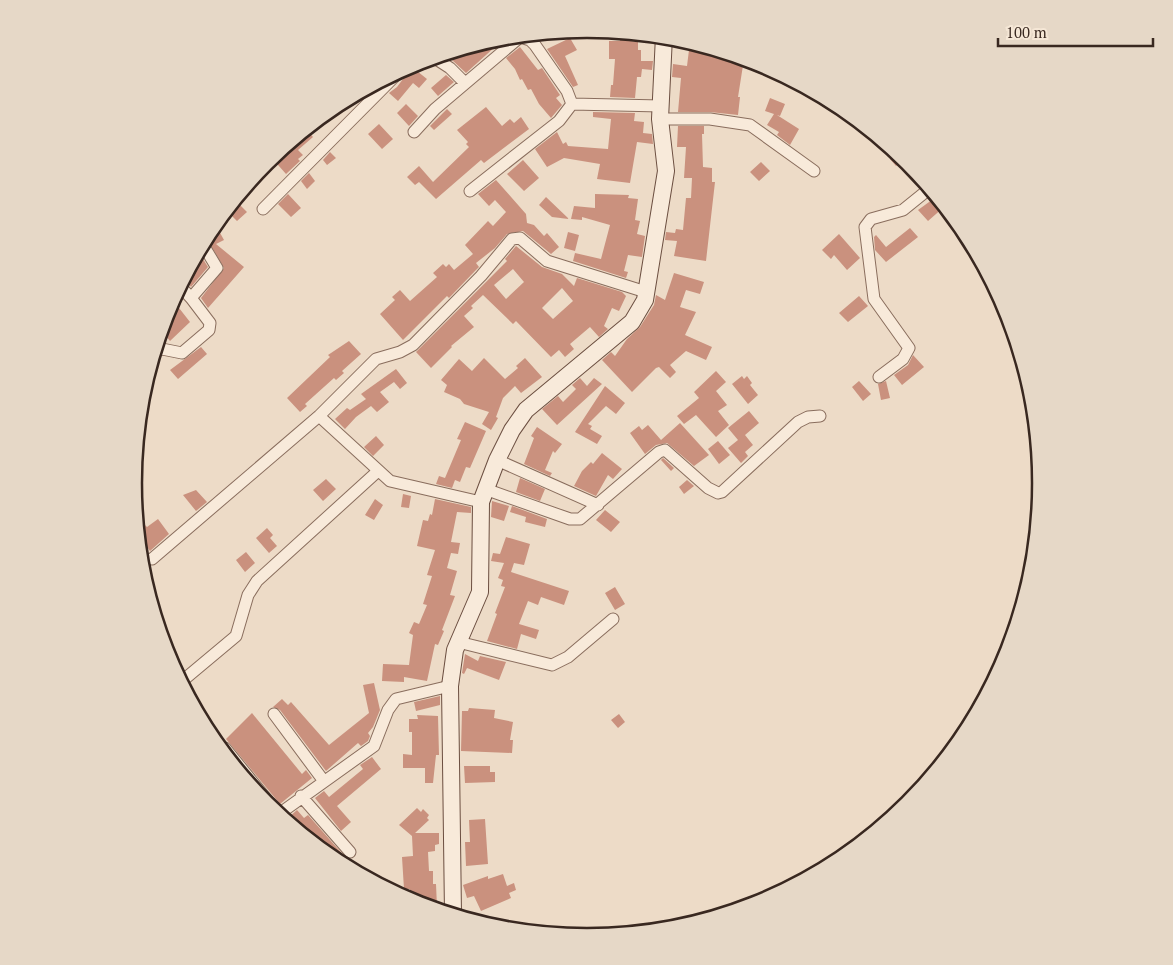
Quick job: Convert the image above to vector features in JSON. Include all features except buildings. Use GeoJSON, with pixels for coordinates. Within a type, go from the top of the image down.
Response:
{"type":"FeatureCollection","features":[{"type":"Feature","properties":{"kind":"main road"},"geometry":{"type":"LineString","coordinates":[[452,907],[450,686],[452,658],[480,592],[483,496],[497,460],[512,430],[526,410],[632,322],[640,311],[646,292],[666,171],[661,112],[664,44]]}},
{"type":"Feature","properties":{"kind":"street"},"geometry":{"type":"LineString","coordinates":[[529,41],[535,45],[567,91],[572,104]]}},
{"type":"Feature","properties":{"kind":"street"},"geometry":{"type":"LineString","coordinates":[[414,132],[509,44]]}},
{"type":"Feature","properties":{"kind":"street"},"geometry":{"type":"LineString","coordinates":[[442,61],[465,83]]}},
{"type":"Feature","properties":{"kind":"street"},"geometry":{"type":"LineString","coordinates":[[263,209],[386,85]]}},
{"type":"Feature","properties":{"kind":"street"},"geometry":{"type":"LineString","coordinates":[[572,104],[661,112],[750,125],[814,171]]}},
{"type":"Feature","properties":{"kind":"street"},"geometry":{"type":"LineString","coordinates":[[470,191],[558,121],[572,104]]}},
{"type":"Feature","properties":{"kind":"street"},"geometry":{"type":"LineString","coordinates":[[880,377],[903,359],[909,348],[874,299],[865,227],[871,219],[903,210],[925,193]]}},
{"type":"Feature","properties":{"kind":"street"},"geometry":{"type":"LineString","coordinates":[[152,559],[319,416],[376,359],[400,352],[413,345],[481,276],[512,239],[520,238],[547,261],[646,292]]}},
{"type":"Feature","properties":{"kind":"street"},"geometry":{"type":"LineString","coordinates":[[191,298],[217,268],[207,251]]}},
{"type":"Feature","properties":{"kind":"street"},"geometry":{"type":"LineString","coordinates":[[162,348],[178,354],[182,353],[209,330],[210,323],[185,291]]}},
{"type":"Feature","properties":{"kind":"street"},"geometry":{"type":"LineString","coordinates":[[319,416],[378,471],[396,484],[483,496],[575,520],[584,516],[659,452],[665,450],[671,452],[714,493],[722,492],[798,422],[808,417],[820,416]]}},
{"type":"Feature","properties":{"kind":"street"},"geometry":{"type":"LineString","coordinates":[[497,460],[598,505]]}},
{"type":"Feature","properties":{"kind":"street"},"geometry":{"type":"LineString","coordinates":[[186,678],[236,636],[248,594],[257,581],[378,471]]}},
{"type":"Feature","properties":{"kind":"street"},"geometry":{"type":"LineString","coordinates":[[458,642],[552,665],[568,657],[613,619]]}},
{"type":"Feature","properties":{"kind":"street"},"geometry":{"type":"LineString","coordinates":[[284,809],[374,746],[385,716],[396,698],[450,686]]}},
{"type":"Feature","properties":{"kind":"street"},"geometry":{"type":"LineString","coordinates":[[274,714],[323,780]]}},
{"type":"Feature","properties":{"kind":"street"},"geometry":{"type":"LineString","coordinates":[[301,796],[350,852]]}}]}
